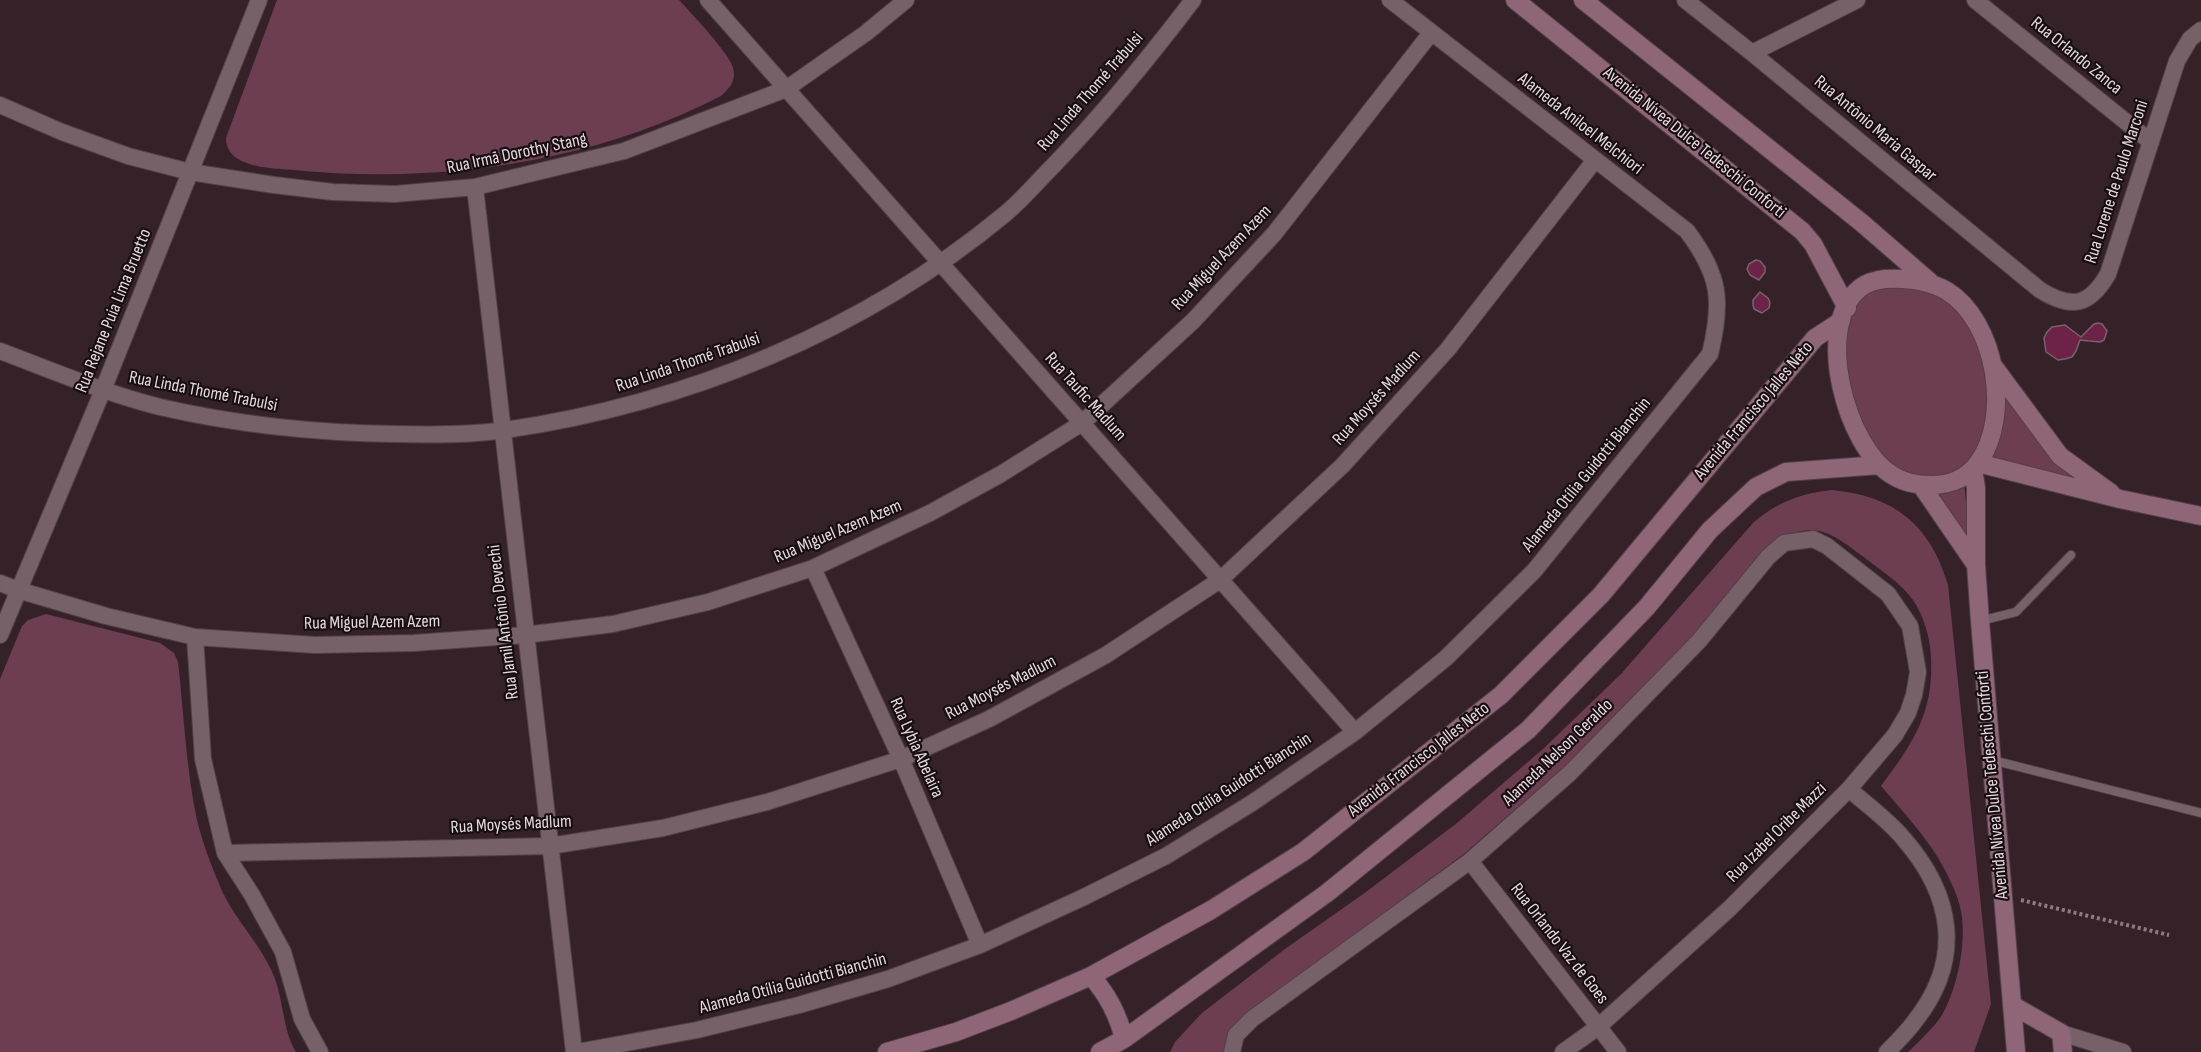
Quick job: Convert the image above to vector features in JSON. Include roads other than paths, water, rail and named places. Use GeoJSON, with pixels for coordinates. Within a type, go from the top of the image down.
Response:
{"type":"FeatureCollection","features":[{"type":"Feature","properties":{"kind":"street","name":"Rua Rejane Puia Lima Bruetto"},"geometry":{"type":"LineString","coordinates":[[0,635],[103,390],[259,0]]}},
{"type":"Feature","properties":{"kind":"street","name":"Rua Taufic Madlum"},"geometry":{"type":"LineString","coordinates":[[708,0],[1354,732]]}},
{"type":"Feature","properties":{"kind":"street","name":"Rua Irmã Dorothy Stang"},"geometry":{"type":"LineString","coordinates":[[0,105],[62,132],[128,156],[190,172],[333,192],[395,194],[475,187],[624,151],[786,89],[866,33],[906,0]]}},
{"type":"Feature","properties":{"kind":"street","name":"Rua Linda Thomé Trabulsi"},"geometry":{"type":"LineString","coordinates":[[0,351],[103,390],[160,406],[233,422],[330,433],[425,434],[502,430],[582,417],[660,397],[751,364],[845,321],[941,264],[1008,212],[1080,138],[1151,56],[1193,0]]}},
{"type":"Feature","properties":{"kind":"street","name":"Alameda Aniloel Melchiori"},"geometry":{"type":"LineString","coordinates":[[1390,0],[1687,231],[1701,250],[1713,274],[1718,300]]}},
{"type":"Feature","properties":{"kind":"street","name":"Avenida Nívea Dulce Tedeschi Conforti"},"geometry":{"type":"LineString","coordinates":[[1515,0],[1802,231],[1813,244],[1844,314]]}},
{"type":"Feature","properties":{"kind":"street"},"geometry":{"type":"LineString","coordinates":[[1583,0],[1852,216],[1934,285]]}},
{"type":"Feature","properties":{"kind":"street","name":"Rua Antônio Maria Gaspar"},"geometry":{"type":"LineString","coordinates":[[1685,0],[2040,290]]}},
{"type":"Feature","properties":{"kind":"street"},"geometry":{"type":"LineString","coordinates":[[1752,53],[1857,0]]}},
{"type":"Feature","properties":{"kind":"street","name":"Rua Orlando Zanca"},"geometry":{"type":"LineString","coordinates":[[1976,0],[2151,142]]}},
{"type":"Feature","properties":{"kind":"street","name":"Rua Lorene de Paulo Marconi"},"geometry":{"type":"LineString","coordinates":[[2040,290],[2067,303],[2080,303],[2101,285],[2108,274],[2177,61],[2190,39],[2201,30]]}},
{"type":"Feature","properties":{"kind":"street","name":"Rua Miguel Azem Azem"},"geometry":{"type":"LineString","coordinates":[[0,583],[106,616],[195,637],[315,645],[414,643],[525,635],[613,624],[708,602],[813,568],[930,513],[1001,474],[1082,423],[1193,321],[1274,234],[1431,33]]}},
{"type":"Feature","properties":{"kind":"street","name":"Rua Moysés Madlum"},"geometry":{"type":"LineString","coordinates":[[225,854],[550,846],[663,828],[767,802],[901,759],[989,719],[1106,655],[1220,580],[1343,465],[1448,349],[1595,160]]}},
{"type":"Feature","properties":{"kind":"street","name":"Rua Jamil Antônio Devechi"},"geometry":{"type":"LineString","coordinates":[[475,187],[575,1052]]}},
{"type":"Feature","properties":{"kind":"street"},"geometry":{"type":"LineString","coordinates":[[1886,279],[1910,279],[1934,285],[1946,290],[1965,306],[1984,340],[1993,365],[1995,413],[1986,450],[1975,466],[1960,480],[1921,485],[1901,480],[1890,474],[1880,465],[1853,424],[1843,393],[1838,357],[1844,314],[1860,289],[1872,281],[1886,279]]}},
{"type":"Feature","properties":{"kind":"street","name":"Alameda Otília Guidotti Bianchin"},"geometry":{"type":"LineString","coordinates":[[575,1052],[697,1030],[799,1005],[888,979],[980,945],[1084,897],[1166,856],[1252,803],[1354,732],[1446,658],[1534,571],[1710,354],[1717,327],[1718,300]]}},
{"type":"Feature","properties":{"kind":"street","name":"Avenida Francisco Jalles Neto"},"geometry":{"type":"LineString","coordinates":[[887,1052],[909,1049],[956,1032],[1091,976],[1211,910],[1303,852],[1500,695],[1601,595],[1815,338],[1844,314]]}},
{"type":"Feature","properties":{"kind":"street"},"geometry":{"type":"LineString","coordinates":[[1993,365],[2060,456],[2120,499]]}},
{"type":"Feature","properties":{"kind":"street"},"geometry":{"type":"LineString","coordinates":[[1100,1052],[1125,1046],[1327,893],[1528,730],[1647,607],[1710,530],[1756,487],[1786,472],[1880,465]]}},
{"type":"Feature","properties":{"kind":"street","name":"Avenida Nívea Dulce Tedeschi Conforti"},"geometry":{"type":"LineString","coordinates":[[1975,466],[1980,621],[2016,1052]]}},
{"type":"Feature","properties":{"kind":"street"},"geometry":{"type":"LineString","coordinates":[[1975,466],[2201,516]]}},
{"type":"Feature","properties":{"kind":"street"},"geometry":{"type":"LineString","coordinates":[[1921,485],[1977,566]]}},
{"type":"Feature","properties":{"kind":"street","name":"Alameda Nelson Geraldo"},"geometry":{"type":"LineString","coordinates":[[1232,1052],[1236,1035],[1252,1019],[1470,861],[1570,773],[1699,641],[1768,557],[1784,543],[1813,539],[1827,546],[1888,594]]}},
{"type":"Feature","properties":{"kind":"street","name":"Rua Lybia Abelaira"},"geometry":{"type":"LineString","coordinates":[[813,568],[901,759],[980,945]]}},
{"type":"Feature","properties":{"kind":"street","name":"Rua Izabel Oribe Mazzi"},"geometry":{"type":"LineString","coordinates":[[1563,1052],[1598,1027],[1729,909],[1849,789],[1895,735],[1908,713],[1918,672],[1910,626],[1900,608],[1888,594]]}},
{"type":"Feature","properties":{"kind":"street"},"geometry":{"type":"LineString","coordinates":[[195,637],[203,759],[225,854],[252,895],[283,952],[302,1019],[320,1052]]}},
{"type":"Feature","properties":{"kind":"street"},"geometry":{"type":"LineString","coordinates":[[1849,789],[1902,837],[1929,872],[1943,906],[1947,931],[1942,973],[1934,991],[1916,1021],[1887,1052]]}},
{"type":"Feature","properties":{"kind":"street","name":"Rua Orlando Vaz de Goes"},"geometry":{"type":"LineString","coordinates":[[1470,861],[1618,1052]]}},
{"type":"Feature","properties":{"kind":"street"},"geometry":{"type":"LineString","coordinates":[[1091,976],[1113,1005],[1120,1022],[1125,1046]]}},
{"type":"Feature","properties":{"kind":"street"},"geometry":{"type":"LineString","coordinates":[[2012,1005],[2061,1033],[2123,1052]]}},
{"type":"Feature","properties":{"kind":"street"},"geometry":{"type":"LineString","coordinates":[[2061,1033],[2063,1052]]}},
{"type":"Feature","properties":{"kind":"lane"},"geometry":{"type":"LineString","coordinates":[[1980,621],[2016,612],[2071,555]]}},
{"type":"Feature","properties":{"kind":"lane"},"geometry":{"type":"LineString","coordinates":[[1991,759],[2201,813]]}}]}
